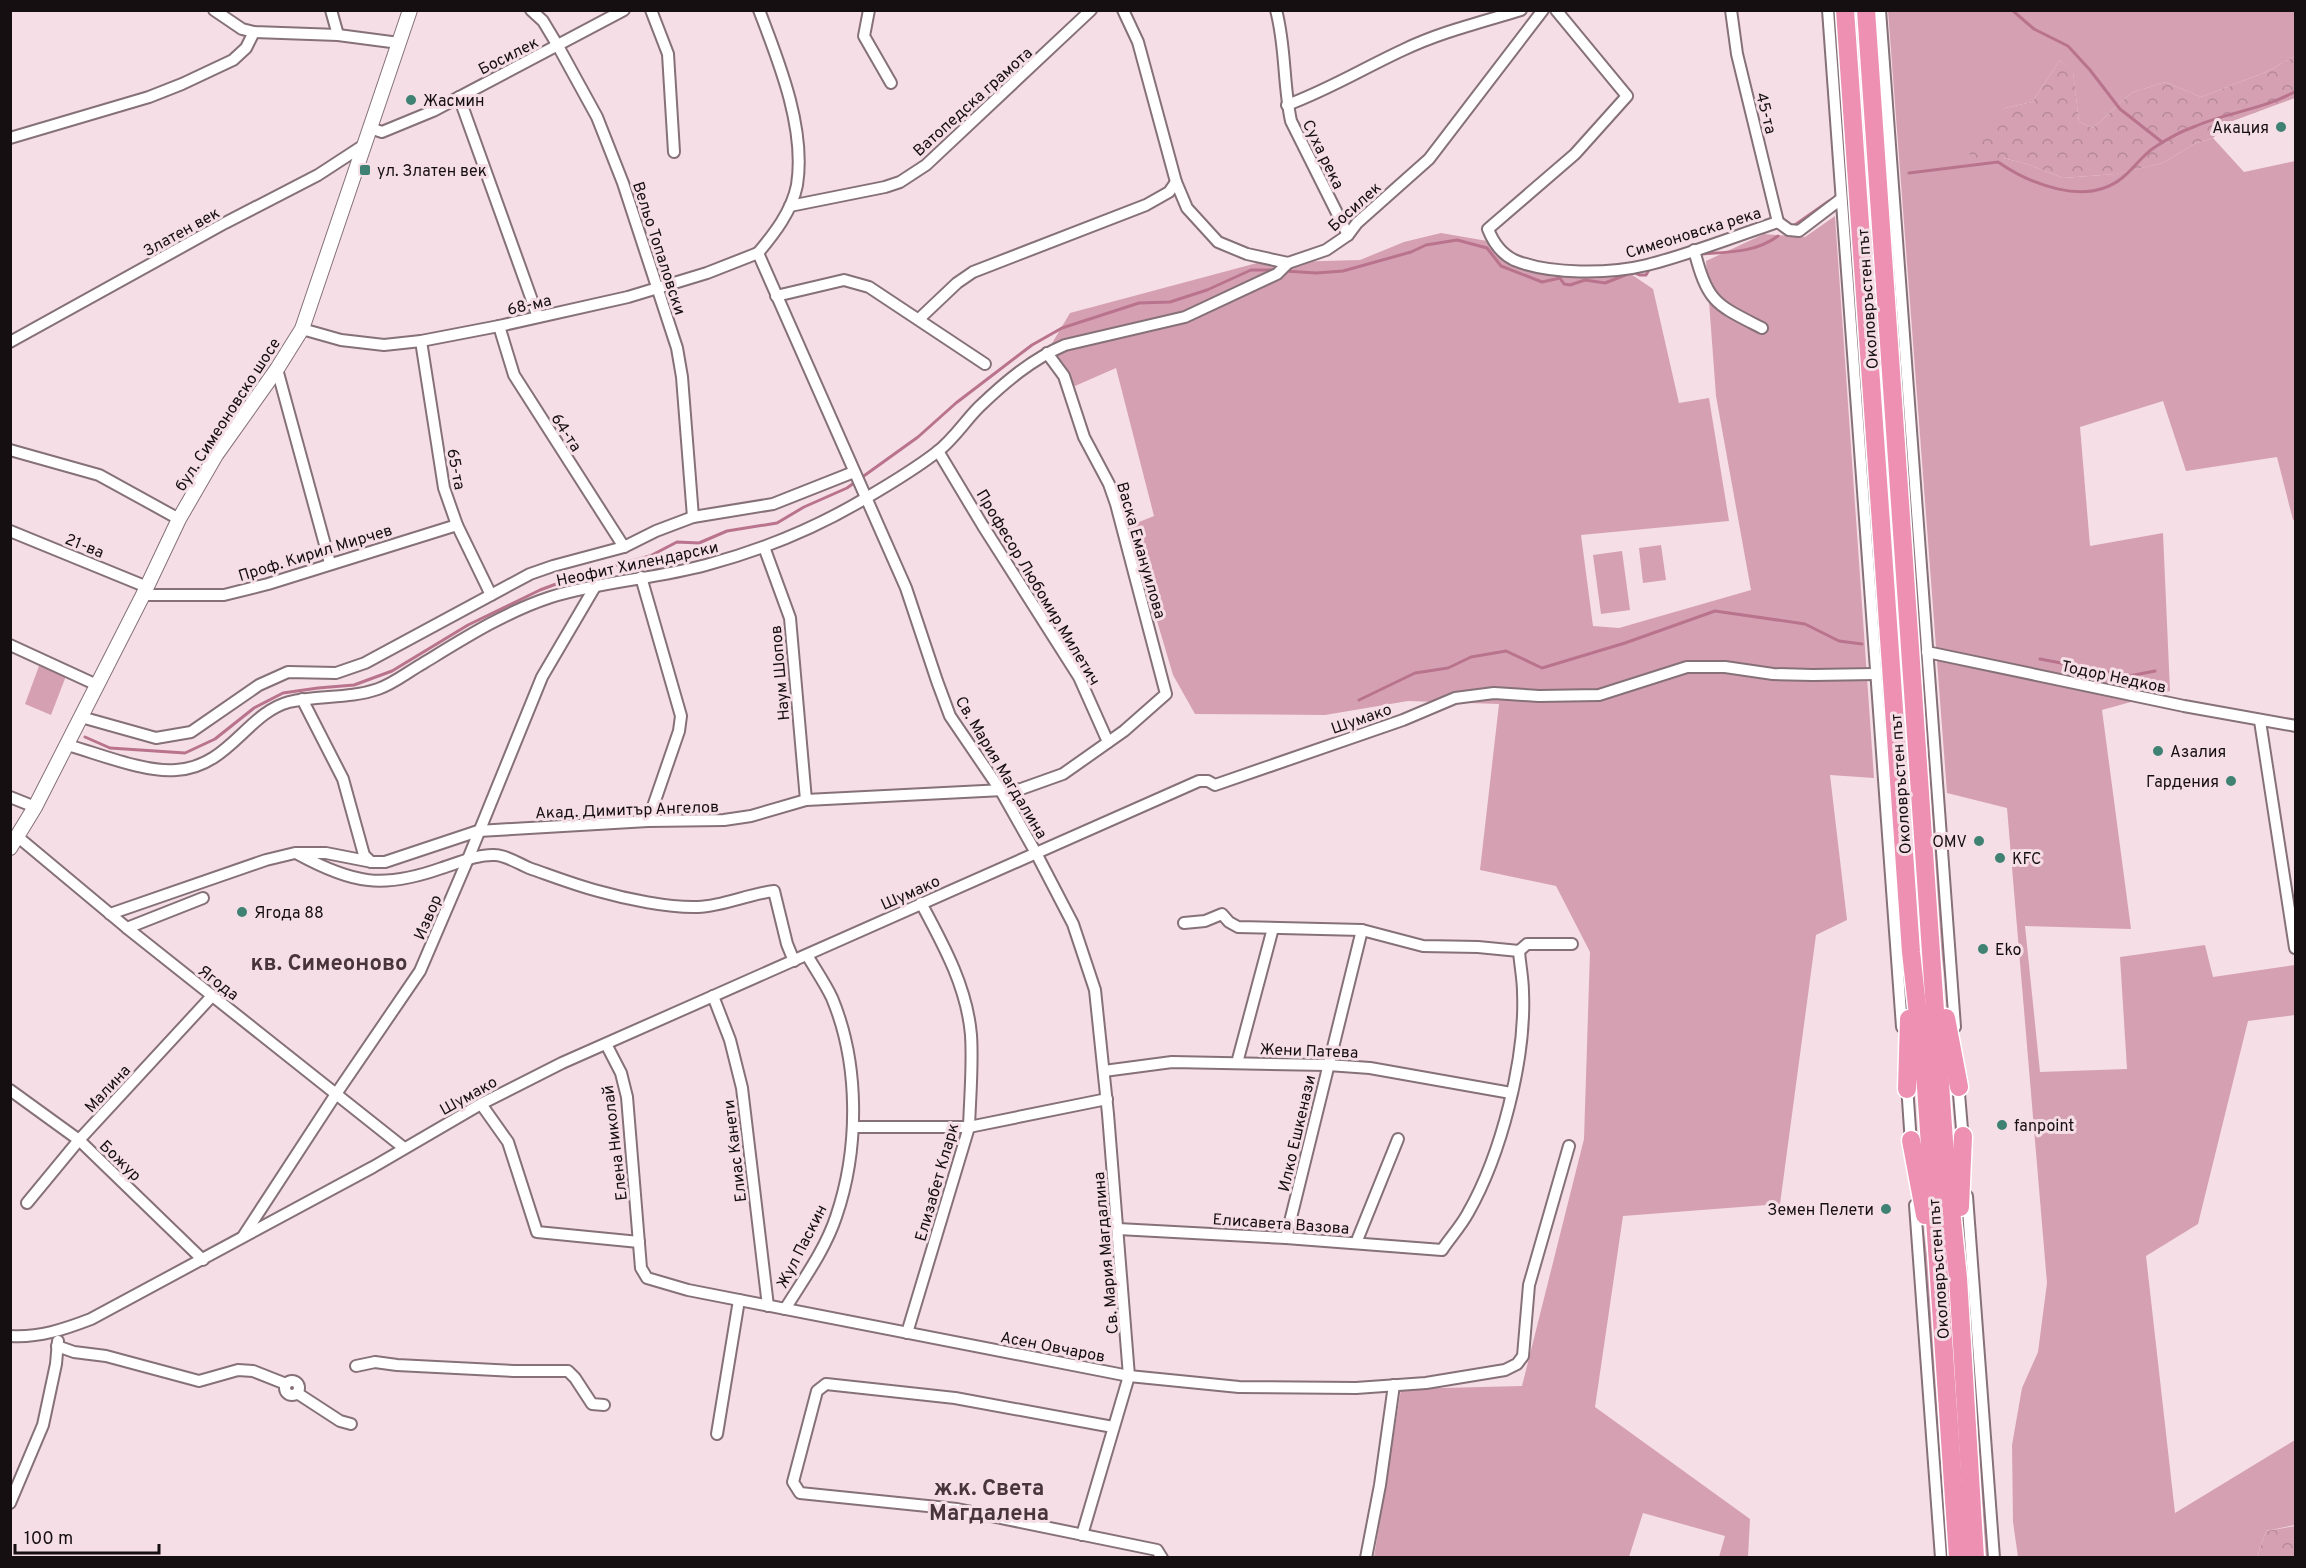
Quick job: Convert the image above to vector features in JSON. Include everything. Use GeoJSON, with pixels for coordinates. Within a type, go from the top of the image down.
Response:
{"type":"FeatureCollection","features":[{"type":"Feature","properties":{"kind":"highway"},"geometry":{"type":"LineString","coordinates":[[1834,10],[1850,76]]}},
{"type":"Feature","properties":{"kind":"highway","name":"Околовръстен път"},"geometry":{"type":"LineString","coordinates":[[1845,10],[1911,952],[1926,1087],[1958,1557]]}},
{"type":"Feature","properties":{"kind":"highway","name":"Околовръстен път"},"geometry":{"type":"LineString","coordinates":[[1866,10],[1944,1141],[1958,1278],[1975,1557]]}},
{"type":"Feature","properties":{"kind":"highway"},"geometry":{"type":"LineString","coordinates":[[1871,73],[1877,10]]}},
{"type":"Feature","properties":{"kind":"highway"},"geometry":{"type":"LineString","coordinates":[[1931,938],[1959,1087]]}},
{"type":"Feature","properties":{"kind":"highway"},"geometry":{"type":"LineString","coordinates":[[1907,1089],[1911,952]]}},
{"type":"Feature","properties":{"kind":"highway"},"geometry":{"type":"LineString","coordinates":[[1958,1278],[1963,1136]]}},
{"type":"Feature","properties":{"kind":"highway"},"geometry":{"type":"LineString","coordinates":[[1911,1140],[1941,1302]]}},
{"type":"Feature","properties":{"kind":"street"},"geometry":{"type":"LineString","coordinates":[[214,10],[242,29],[254,32],[338,35],[399,43]]}},
{"type":"Feature","properties":{"kind":"street"},"geometry":{"type":"LineString","coordinates":[[331,10],[338,35]]}},
{"type":"Feature","properties":{"kind":"street","name":"бул. Симеоновско шосе"},"geometry":{"type":"LineString","coordinates":[[14,842],[67,745],[179,519],[216,455],[277,369],[302,329],[410,10]]}},
{"type":"Feature","properties":{"kind":"street","name":"Вельо Топаловски"},"geometry":{"type":"LineString","coordinates":[[531,10],[543,21],[597,117],[624,183],[677,348],[682,377],[693,517]]}},
{"type":"Feature","properties":{"kind":"street","name":"Босилек"},"geometry":{"type":"LineString","coordinates":[[370,128],[382,132],[459,97],[624,10]]}},
{"type":"Feature","properties":{"kind":"street"},"geometry":{"type":"LineString","coordinates":[[651,10],[668,54],[674,152]]}},
{"type":"Feature","properties":{"kind":"street"},"geometry":{"type":"LineString","coordinates":[[758,253],[790,206],[797,185],[797,138],[783,72],[759,10]]}},
{"type":"Feature","properties":{"kind":"street"},"geometry":{"type":"LineString","coordinates":[[869,10],[864,36],[891,83]]}},
{"type":"Feature","properties":{"kind":"street","name":"Ватопедска грамота"},"geometry":{"type":"LineString","coordinates":[[790,206],[900,182],[919,169],[985,111],[1091,10]]}},
{"type":"Feature","properties":{"kind":"street"},"geometry":{"type":"LineString","coordinates":[[1123,10],[1138,42],[1176,182],[1187,208],[1218,242],[1247,254],[1288,263]]}},
{"type":"Feature","properties":{"kind":"street","name":"Суха река"},"geometry":{"type":"LineString","coordinates":[[1276,10],[1283,35],[1287,105],[1291,121],[1348,235]]}},
{"type":"Feature","properties":{"kind":"street"},"geometry":{"type":"LineString","coordinates":[[1287,105],[1323,92],[1406,49],[1468,26],[1521,10]]}},
{"type":"Feature","properties":{"kind":"street","name":"Босилек"},"geometry":{"type":"LineString","coordinates":[[1288,263],[1326,250],[1348,235],[1357,223],[1429,159],[1543,10]]}},
{"type":"Feature","properties":{"kind":"street","name":"Симеоновска река"},"geometry":{"type":"LineString","coordinates":[[1556,10],[1627,96],[1575,154],[1488,229],[1493,242],[1512,259],[1545,268],[1575,271],[1622,268],[1645,265],[1778,222]]}},
{"type":"Feature","properties":{"kind":"street","name":"45-та"},"geometry":{"type":"LineString","coordinates":[[1731,10],[1737,54],[1778,222]]}},
{"type":"Feature","properties":{"kind":"street"},"geometry":{"type":"LineString","coordinates":[[1828,10],[1941,1557]]}},
{"type":"Feature","properties":{"kind":"street"},"geometry":{"type":"LineString","coordinates":[[1877,10],[1994,1557]]}},
{"type":"Feature","properties":{"kind":"street"},"geometry":{"type":"LineString","coordinates":[[10,138],[149,97],[182,84],[232,60],[246,48],[254,32]]}},
{"type":"Feature","properties":{"kind":"street"},"geometry":{"type":"LineString","coordinates":[[459,97],[538,317]]}},
{"type":"Feature","properties":{"kind":"street","name":"Златен век"},"geometry":{"type":"LineString","coordinates":[[10,342],[225,223],[318,175],[364,145]]}},
{"type":"Feature","properties":{"kind":"street"},"geometry":{"type":"LineString","coordinates":[[919,319],[957,283],[973,272],[1146,205],[1169,192],[1176,182]]}},
{"type":"Feature","properties":{"kind":"street"},"geometry":{"type":"LineString","coordinates":[[1778,222],[1789,230],[1799,231],[1841,199]]}},
{"type":"Feature","properties":{"kind":"street"},"geometry":{"type":"LineString","coordinates":[[1694,250],[1706,288],[1715,301],[1726,310],[1762,328]]}},
{"type":"Feature","properties":{"kind":"street","name":"68-ма"},"geometry":{"type":"LineString","coordinates":[[302,329],[341,340],[384,345],[421,341],[628,297],[707,273],[758,253]]}},
{"type":"Feature","properties":{"kind":"street","name":"Св. Мария Магдалина"},"geometry":{"type":"LineString","coordinates":[[758,253],[906,588],[950,716],[1001,791],[1036,853],[1073,924],[1095,990],[1107,1099],[1129,1377],[1082,1535]]}},
{"type":"Feature","properties":{"kind":"street","name":"Неофит Хилендарски"},"geometry":{"type":"LineString","coordinates":[[67,745],[143,767],[176,771],[203,764],[231,746],[261,717],[281,704],[302,699],[343,698],[380,689],[497,620],[549,598],[596,585],[704,566],[764,547],[816,525],[866,498],[939,451],[979,407],[1020,370],[1047,353],[1065,345],[1185,317],[1277,274],[1288,263]]}},
{"type":"Feature","properties":{"kind":"street"},"geometry":{"type":"LineString","coordinates":[[776,296],[844,280],[869,287],[985,364]]}},
{"type":"Feature","properties":{"kind":"street","name":"64-та"},"geometry":{"type":"LineString","coordinates":[[499,326],[514,375],[624,548]]}},
{"type":"Feature","properties":{"kind":"street","name":"65-та"},"geometry":{"type":"LineString","coordinates":[[421,341],[444,488],[457,525],[491,595]]}},
{"type":"Feature","properties":{"kind":"street","name":"Васка Емануилова"},"geometry":{"type":"LineString","coordinates":[[1047,353],[1064,376],[1084,438],[1112,494],[1166,694]]}},
{"type":"Feature","properties":{"kind":"street"},"geometry":{"type":"LineString","coordinates":[[277,369],[330,563]]}},
{"type":"Feature","properties":{"kind":"street"},"geometry":{"type":"LineString","coordinates":[[10,450],[99,475],[179,519]]}},
{"type":"Feature","properties":{"kind":"street","name":"Професор Любомир Милетич"},"geometry":{"type":"LineString","coordinates":[[939,451],[983,526],[1079,677],[1108,742]]}},
{"type":"Feature","properties":{"kind":"street","name":"Неофит Хилендарски"},"geometry":{"type":"LineString","coordinates":[[81,717],[156,738],[191,732],[259,685],[288,672],[336,673],[365,663],[542,570],[624,548],[656,531],[693,517],[773,504],[854,472]]}},
{"type":"Feature","properties":{"kind":"street","name":"Проф. Кирил Мирчев"},"geometry":{"type":"LineString","coordinates":[[145,591],[224,595],[268,584],[457,525]]}},
{"type":"Feature","properties":{"kind":"street","name":"21-ва"},"geometry":{"type":"LineString","coordinates":[[10,531],[145,591]]}},
{"type":"Feature","properties":{"kind":"street","name":"Наум Шопов"},"geometry":{"type":"LineString","coordinates":[[764,547],[790,618],[806,800]]}},
{"type":"Feature","properties":{"kind":"street"},"geometry":{"type":"LineString","coordinates":[[641,577],[681,716],[679,731],[648,821]]}},
{"type":"Feature","properties":{"kind":"street","name":"Извор"},"geometry":{"type":"LineString","coordinates":[[243,1238],[336,1094],[420,971],[542,677],[596,585]]}},
{"type":"Feature","properties":{"kind":"street"},"geometry":{"type":"LineString","coordinates":[[10,645],[97,685]]}},
{"type":"Feature","properties":{"kind":"street","name":"Тодор Недков"},"geometry":{"type":"LineString","coordinates":[[1927,652],[2260,721],[2295,726]]}},
{"type":"Feature","properties":{"kind":"street","name":"Шумако"},"geometry":{"type":"LineString","coordinates":[[10,1336],[26,1337],[58,1332],[92,1319],[243,1238],[482,1104],[606,1044],[1199,781],[1208,781],[1215,785],[1393,723],[1455,698],[1506,693],[1539,696],[1599,695],[1667,672],[1697,667],[1725,667],[1773,674],[1875,674]]}},
{"type":"Feature","properties":{"kind":"street","name":"Акад. Димитър Ангелов"},"geometry":{"type":"LineString","coordinates":[[110,914],[295,853],[326,853],[372,862],[385,862],[478,831],[648,821],[724,820],[751,816],[806,800],[1021,789],[1063,774],[1138,719],[1166,694]]}},
{"type":"Feature","properties":{"kind":"street"},"geometry":{"type":"LineString","coordinates":[[302,699],[343,779],[364,855],[372,862]]}},
{"type":"Feature","properties":{"kind":"street"},"geometry":{"type":"LineString","coordinates":[[2260,721],[2295,948]]}},
{"type":"Feature","properties":{"kind":"street"},"geometry":{"type":"LineString","coordinates":[[10,797],[35,807]]}},
{"type":"Feature","properties":{"kind":"street","name":"Ягода"},"geometry":{"type":"LineString","coordinates":[[14,842],[110,914],[404,1148]]}},
{"type":"Feature","properties":{"kind":"street"},"geometry":{"type":"LineString","coordinates":[[295,853],[340,873],[383,882],[414,878],[468,859],[496,855],[598,891],[649,902],[697,907],[732,902],[774,891],[787,944],[794,960]]}},
{"type":"Feature","properties":{"kind":"street"},"geometry":{"type":"LineString","coordinates":[[127,928],[203,898]]}},
{"type":"Feature","properties":{"kind":"street","name":"Елизабет Кларк"},"geometry":{"type":"LineString","coordinates":[[907,1333],[969,1127],[971,1034],[963,997],[950,958],[921,903]]}},
{"type":"Feature","properties":{"kind":"street"},"geometry":{"type":"LineString","coordinates":[[1184,923],[1205,921],[1222,914],[1238,927],[1362,930],[1423,946],[1478,947],[1519,951],[1527,944],[1572,944]]}},
{"type":"Feature","properties":{"kind":"street"},"geometry":{"type":"LineString","coordinates":[[1237,1063],[1273,928]]}},
{"type":"Feature","properties":{"kind":"street","name":"Илко Ешкенази"},"geometry":{"type":"LineString","coordinates":[[1286,1238],[1362,930]]}},
{"type":"Feature","properties":{"kind":"street"},"geometry":{"type":"LineString","coordinates":[[1511,1093],[1518,1058],[1523,994],[1519,951]]}},
{"type":"Feature","properties":{"kind":"street","name":"Жул Паскин"},"geometry":{"type":"LineString","coordinates":[[785,1309],[811,1268],[836,1219],[846,1182],[854,1127],[852,1079],[840,1023],[831,998],[807,955]]}},
{"type":"Feature","properties":{"kind":"street","name":"Малина"},"geometry":{"type":"LineString","coordinates":[[27,1203],[79,1140],[212,996]]}},
{"type":"Feature","properties":{"kind":"street","name":"Елиас Канети"},"geometry":{"type":"LineString","coordinates":[[713,996],[729,1040],[742,1088],[768,1306]]}},
{"type":"Feature","properties":{"kind":"street","name":"Елена Николай"},"geometry":{"type":"LineString","coordinates":[[606,1044],[621,1073],[627,1097],[639,1242]]}},
{"type":"Feature","properties":{"kind":"street","name":"Жени Патева"},"geometry":{"type":"LineString","coordinates":[[1104,1071],[1172,1062],[1328,1065],[1370,1068],[1511,1093]]}},
{"type":"Feature","properties":{"kind":"street","name":"Божур"},"geometry":{"type":"LineString","coordinates":[[10,1090],[79,1140],[202,1260]]}},
{"type":"Feature","properties":{"kind":"street","name":"Елисавета Вазова"},"geometry":{"type":"LineString","coordinates":[[1118,1229],[1286,1238],[1442,1250],[1468,1214],[1493,1158],[1511,1093]]}},
{"type":"Feature","properties":{"kind":"street"},"geometry":{"type":"LineString","coordinates":[[854,1127],[969,1127],[1107,1099]]}},
{"type":"Feature","properties":{"kind":"street"},"geometry":{"type":"LineString","coordinates":[[482,1104],[508,1142],[537,1232],[639,1242]]}},
{"type":"Feature","properties":{"kind":"street"},"geometry":{"type":"LineString","coordinates":[[1356,1243],[1398,1140]]}},
{"type":"Feature","properties":{"kind":"street","name":"Асен Овчаров"},"geometry":{"type":"LineString","coordinates":[[639,1242],[641,1268],[647,1278],[668,1285],[1129,1377],[1239,1387],[1356,1388],[1394,1385],[1488,1374],[1517,1364],[1523,1356],[1529,1285],[1569,1146]]}},
{"type":"Feature","properties":{"kind":"street"},"geometry":{"type":"LineString","coordinates":[[717,1434],[739,1300]]}},
{"type":"Feature","properties":{"kind":"street"},"geometry":{"type":"LineString","coordinates":[[10,1503],[43,1425],[56,1364],[58,1332]]}},
{"type":"Feature","properties":{"kind":"street"},"geometry":{"type":"LineString","coordinates":[[57,1346],[74,1352],[106,1356],[199,1381],[238,1370],[253,1371],[285,1384],[288,1394],[297,1393],[340,1421],[351,1424]]}},
{"type":"Feature","properties":{"kind":"street"},"geometry":{"type":"LineString","coordinates":[[356,1366],[375,1362],[397,1365],[568,1371],[592,1404],[604,1404]]}},
{"type":"Feature","properties":{"kind":"street"},"geometry":{"type":"LineString","coordinates":[[1113,1427],[956,1398],[826,1384],[817,1391],[793,1482],[800,1493],[957,1509],[1157,1550],[1162,1557]]}},
{"type":"Feature","properties":{"kind":"street"},"geometry":{"type":"LineString","coordinates":[[1366,1557],[1380,1485],[1394,1385]]}},
{"type":"Feature","properties":{"kind":"green space"},"geometry":{"type":"Polygon","coordinates":[[[1852,11],[1856,11],[1956,1374],[1952,1374],[1852,11]]]}},
{"type":"Feature","properties":{"kind":"green space"},"geometry":{"type":"Polygon","coordinates":[[[1888,11],[2295,11],[2295,56],[2266,72],[2201,97],[2165,82],[2131,93],[2093,128],[2079,122],[2073,72],[2060,60],[2032,102],[2005,108],[1969,158],[2003,158],[2027,164],[2063,178],[2115,174],[2163,163],[2194,144],[2213,138],[2244,172],[2295,161],[2295,519],[2293,520],[2277,457],[2186,471],[2163,401],[2080,427],[2090,546],[2163,533],[2170,691],[2102,710],[2131,929],[2025,926],[2040,1072],[2127,1069],[2120,957],[2205,945],[2213,977],[2295,965],[2295,1015],[2248,1021],[2198,1224],[2146,1256],[2175,1513],[2295,1440],[2295,1525],[2266,1531],[2257,1557],[2018,1557],[2013,1522],[2012,1445],[2022,1388],[2038,1352],[2047,1283],[2007,808],[1947,793],[1888,11]]]}},
{"type":"Feature","properties":{"kind":"green space"},"geometry":{"type":"Polygon","coordinates":[[[2295,56],[2295,98],[2230,122],[2213,138],[2194,144],[2163,163],[2116,174],[2063,178],[2027,164],[2003,158],[1969,159],[1971,143],[2005,108],[2032,102],[2060,60],[2073,71],[2079,122],[2093,128],[2131,93],[2165,82],[2201,97],[2266,72],[2295,56]]]}},
{"type":"Feature","properties":{"kind":"green space"},"geometry":{"type":"Polygon","coordinates":[[[1882,97],[1947,993],[1940,945],[1883,143],[1882,97]]]}},
{"type":"Feature","properties":{"kind":"green space"},"geometry":{"type":"Polygon","coordinates":[[[1839,100],[1847,152],[1906,977],[1905,993],[1839,100]]]}},
{"type":"Feature","properties":{"kind":"green space"},"geometry":{"type":"Polygon","coordinates":[[[1835,216],[1874,778],[1830,775],[1847,920],[1816,935],[1780,1204],[1623,1216],[1595,1407],[1750,1519],[1748,1557],[1719,1557],[1725,1536],[1643,1513],[1629,1557],[1374,1557],[1401,1389],[1522,1386],[1584,1139],[1590,952],[1556,886],[1480,870],[1499,704],[1408,701],[1325,715],[1195,714],[1173,675],[1129,526],[1154,516],[1116,368],[1075,386],[1045,355],[1070,313],[1257,263],[1360,260],[1404,242],[1441,233],[1493,242],[1513,259],[1545,268],[1622,268],[1653,289],[1679,403],[1709,398],[1729,521],[1581,535],[1593,626],[1619,628],[1751,590],[1716,396],[1706,261],[1764,234],[1805,237],[1835,216]]]}},
{"type":"Feature","properties":{"kind":"green space"},"geometry":{"type":"Polygon","coordinates":[[[1661,545],[1666,580],[1643,583],[1639,548],[1661,545]]]}},
{"type":"Feature","properties":{"kind":"green space"},"geometry":{"type":"Polygon","coordinates":[[[1622,551],[1630,610],[1601,614],[1593,555],[1622,551]]]}},
{"type":"Feature","properties":{"kind":"green space"},"geometry":{"type":"Polygon","coordinates":[[[39,666],[66,676],[51,715],[25,704],[39,666]]]}},
{"type":"Feature","properties":{"kind":"green space"},"geometry":{"type":"Polygon","coordinates":[[[1922,1220],[1929,1268],[1949,1557],[1945,1557],[1922,1220]]]}},
{"type":"Feature","properties":{"kind":"green space"},"geometry":{"type":"Polygon","coordinates":[[[1964,1220],[1989,1557],[1986,1557],[1964,1260],[1964,1220]]]}},
{"type":"Feature","properties":{"kind":"green space"},"geometry":{"type":"Polygon","coordinates":[[[2295,1526],[2295,1557],[2257,1557],[2266,1531],[2295,1526]]]}},
{"type":"Feature","properties":{"kind":"waterway"},"geometry":{"type":"LineString","coordinates":[[2012,10],[2034,29],[2068,46],[2120,109],[2162,142]]}},
{"type":"Feature","properties":{"kind":"waterway"},"geometry":{"type":"LineString","coordinates":[[1909,173],[1998,162],[2026,178],[2058,189],[2092,191],[2108,187],[2122,178],[2150,150],[2180,133],[2208,121],[2272,102],[2296,91]]}},
{"type":"Feature","properties":{"kind":"waterway"},"geometry":{"type":"LineString","coordinates":[[1792,227],[1829,201]]}},
{"type":"Feature","properties":{"kind":"waterway"},"geometry":{"type":"LineString","coordinates":[[1700,254],[1751,249],[1778,236]]}},
{"type":"Feature","properties":{"kind":"waterway"},"geometry":{"type":"LineString","coordinates":[[1285,271],[1316,273],[1343,271],[1411,252],[1426,245],[1457,240],[1487,248],[1501,266],[1542,282],[1560,278],[1564,284],[1570,285],[1585,280],[1605,283],[1633,272],[1646,275],[1650,268]]}},
{"type":"Feature","properties":{"kind":"waterway"},"geometry":{"type":"LineString","coordinates":[[85,737],[110,748],[185,753],[215,739],[254,708],[283,693],[354,685],[392,671],[468,625],[540,590],[583,574],[650,556],[677,542],[699,543],[727,531],[777,523],[804,507],[847,488],[918,437],[956,403],[1032,345],[1062,328],[1139,303],[1170,302],[1207,290],[1251,270],[1278,270]]}},
{"type":"Feature","properties":{"kind":"waterway"},"geometry":{"type":"LineString","coordinates":[[1359,700],[1415,673],[1448,668],[1471,657],[1506,651],[1542,668],[1625,643],[1715,611],[1805,624],[1839,641],[1862,644]]}},
{"type":"Feature","properties":{"kind":"waterway"},"geometry":{"type":"LineString","coordinates":[[2040,659],[2129,676],[2155,671]]}},
{"type":"Feature","properties":{"kind":"place","name":"Жасмин"},"geometry":{"type":"Point","coordinates":[411,100]}},
{"type":"Feature","properties":{"kind":"place","name":"Акация"},"geometry":{"type":"Point","coordinates":[2281,127]}},
{"type":"Feature","properties":{"kind":"place","name":"ул. Златен век"},"geometry":{"type":"Point","coordinates":[365,170]}},
{"type":"Feature","properties":{"kind":"place","name":"Азалия"},"geometry":{"type":"Point","coordinates":[2158,751]}},
{"type":"Feature","properties":{"kind":"place","name":"Гардения"},"geometry":{"type":"Point","coordinates":[2231,781]}},
{"type":"Feature","properties":{"kind":"place","name":"OMV"},"geometry":{"type":"Point","coordinates":[1979,841]}},
{"type":"Feature","properties":{"kind":"place","name":"KFC"},"geometry":{"type":"Point","coordinates":[2000,858]}},
{"type":"Feature","properties":{"kind":"place","name":"Ягода 88"},"geometry":{"type":"Point","coordinates":[242,912]}},
{"type":"Feature","properties":{"kind":"place","name":"Eko"},"geometry":{"type":"Point","coordinates":[1983,949]}},
{"type":"Feature","properties":{"kind":"place","name":"fanpoint"},"geometry":{"type":"Point","coordinates":[2002,1125]}},
{"type":"Feature","properties":{"kind":"place","name":"Земен Пелети"},"geometry":{"type":"Point","coordinates":[1886,1209]}},
{"type":"Feature","properties":{"kind":"district","name":"кв. Симеоново"},"geometry":{"type":"Point","coordinates":[329,962]}},
{"type":"Feature","properties":{"kind":"district","name":"ж.к. Света Магдалена"},"geometry":{"type":"Point","coordinates":[989,1500]}}]}
